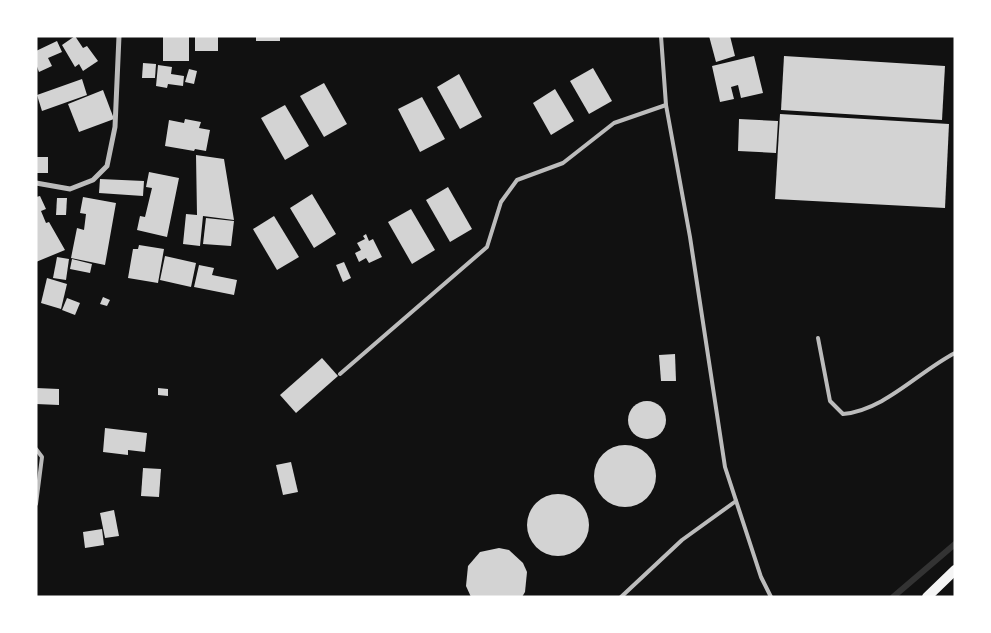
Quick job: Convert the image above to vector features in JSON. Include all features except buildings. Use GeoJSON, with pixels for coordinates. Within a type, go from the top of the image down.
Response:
{"type":"FeatureCollection","features":[{"type":"Feature","properties":{"kind":"main road"},"geometry":{"type":"LineString","coordinates":[[927,597],[955,570]]}},
{"type":"Feature","properties":{"kind":"street"},"geometry":{"type":"LineString","coordinates":[[36,183],[70,189],[93,180],[107,166],[115,127],[118,36]]}},
{"type":"Feature","properties":{"kind":"lane"},"geometry":{"type":"LineString","coordinates":[[661,36],[666,105],[690,237],[725,467],[761,576],[771,597]]}},
{"type":"Feature","properties":{"kind":"lane"},"geometry":{"type":"LineString","coordinates":[[340,374],[487,247],[501,202],[517,180],[563,163],[614,123],[666,105]]}},
{"type":"Feature","properties":{"kind":"lane"},"geometry":{"type":"LineString","coordinates":[[818,338],[830,401],[843,414],[856,413],[880,402],[955,353]]}},
{"type":"Feature","properties":{"kind":"lane"},"geometry":{"type":"LineString","coordinates":[[36,449],[42,457],[36,504]]}},
{"type":"Feature","properties":{"kind":"lane"},"geometry":{"type":"LineString","coordinates":[[622,597],[682,540],[736,501]]}},
{"type":"Feature","properties":{"kind":"waterway"},"geometry":{"type":"LineString","coordinates":[[893,597],[955,544]]}}]}
